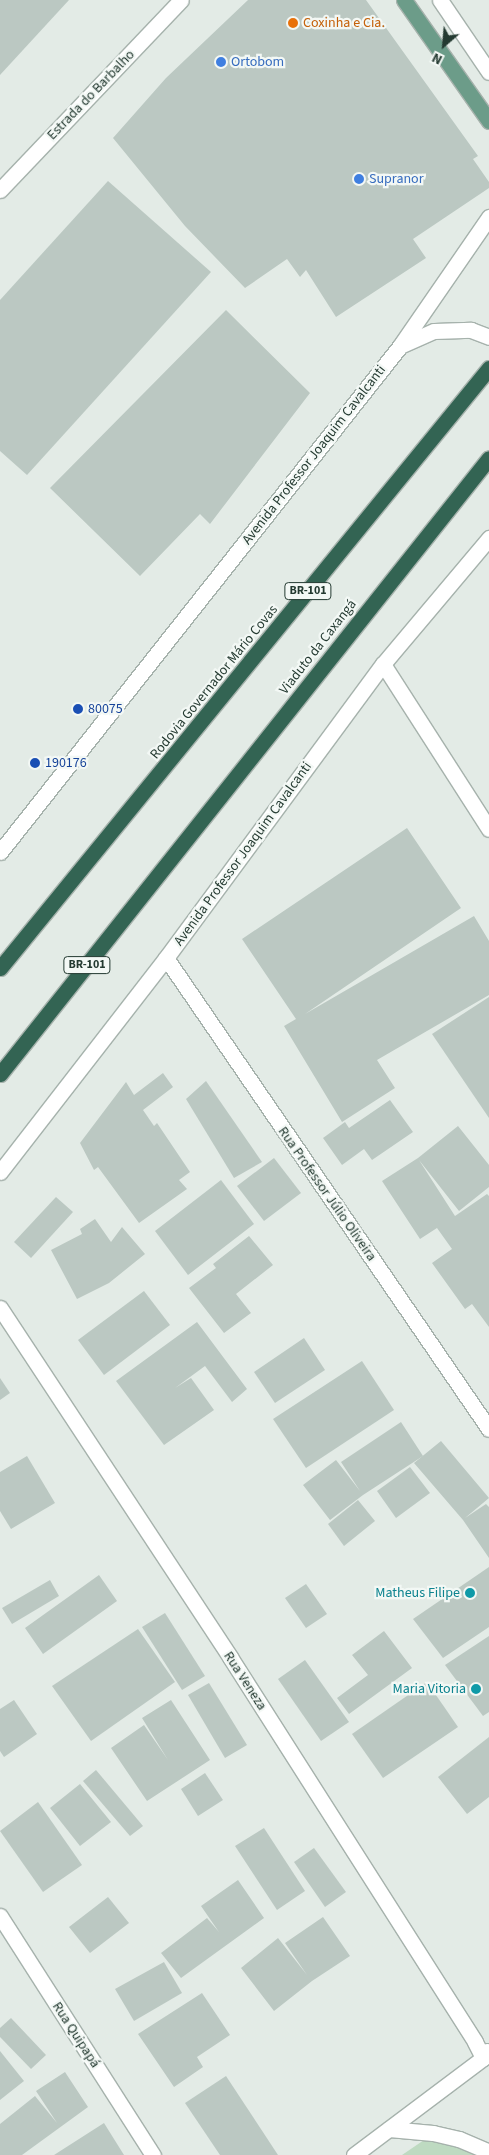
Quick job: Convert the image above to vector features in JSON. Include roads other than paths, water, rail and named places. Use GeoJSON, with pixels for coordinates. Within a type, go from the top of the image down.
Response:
{"type":"FeatureCollection","features":[{"type":"Feature","properties":{"kind":"highway","name":"Rodovia Governador Mário Covas"},"geometry":{"type":"LineString","coordinates":[[0,968],[489,368]]}},
{"type":"Feature","properties":{"kind":"highway","name":"Viaduto da Caxangá"},"geometry":{"type":"LineString","coordinates":[[0,1074],[489,458]]}},
{"type":"Feature","properties":{"kind":"main road"},"geometry":{"type":"LineString","coordinates":[[404,0],[489,121]]}},
{"type":"Feature","properties":{"kind":"street","name":"Estrada do Barbalho"},"geometry":{"type":"LineString","coordinates":[[0,190],[181,0]]}},
{"type":"Feature","properties":{"kind":"street"},"geometry":{"type":"LineString","coordinates":[[440,0],[489,72]]}},
{"type":"Feature","properties":{"kind":"street","name":"Avenida Professor Joaquim Cavalcanti"},"geometry":{"type":"LineString","coordinates":[[0,852],[400,346],[489,218]]}},
{"type":"Feature","properties":{"kind":"street"},"geometry":{"type":"LineString","coordinates":[[400,346],[434,331],[471,330],[489,337]]}},
{"type":"Feature","properties":{"kind":"street","name":"Avenida Professor Joaquim Cavalcanti"},"geometry":{"type":"LineString","coordinates":[[0,1172],[166,958],[383,664],[489,538]]}},
{"type":"Feature","properties":{"kind":"street"},"geometry":{"type":"LineString","coordinates":[[383,664],[489,829]]}},
{"type":"Feature","properties":{"kind":"street","name":"Rua Professor Júlio Oliveira"},"geometry":{"type":"LineString","coordinates":[[166,958],[489,1429]]}},
{"type":"Feature","properties":{"kind":"street","name":"Rua Veneza"},"geometry":{"type":"LineString","coordinates":[[0,1308],[230,1658],[475,2042],[486,2053]]}},
{"type":"Feature","properties":{"kind":"street","name":"Rua Quipapá"},"geometry":{"type":"LineString","coordinates":[[0,1916],[153,2155]]}},
{"type":"Feature","properties":{"kind":"street"},"geometry":{"type":"LineString","coordinates":[[354,2155],[389,2130],[486,2053]]}},
{"type":"Feature","properties":{"kind":"street"},"geometry":{"type":"LineString","coordinates":[[389,2130],[433,2133],[458,2139],[489,2152]]}},
{"type":"Feature","properties":{"kind":"place","name":"Coxinha e Cia."},"geometry":{"type":"Point","coordinates":[293,23]}},
{"type":"Feature","properties":{"kind":"place","name":"Ortobom"},"geometry":{"type":"Point","coordinates":[221,62]}},
{"type":"Feature","properties":{"kind":"place","name":"Supranor"},"geometry":{"type":"Point","coordinates":[359,179]}},
{"type":"Feature","properties":{"kind":"place","name":"80075"},"geometry":{"type":"Point","coordinates":[78,709]}},
{"type":"Feature","properties":{"kind":"place","name":"190176"},"geometry":{"type":"Point","coordinates":[35,763]}},
{"type":"Feature","properties":{"kind":"place","name":"Matheus Filipe"},"geometry":{"type":"Point","coordinates":[470,1593]}},
{"type":"Feature","properties":{"kind":"place","name":"Maria Vitoria"},"geometry":{"type":"Point","coordinates":[476,1689]}}]}
